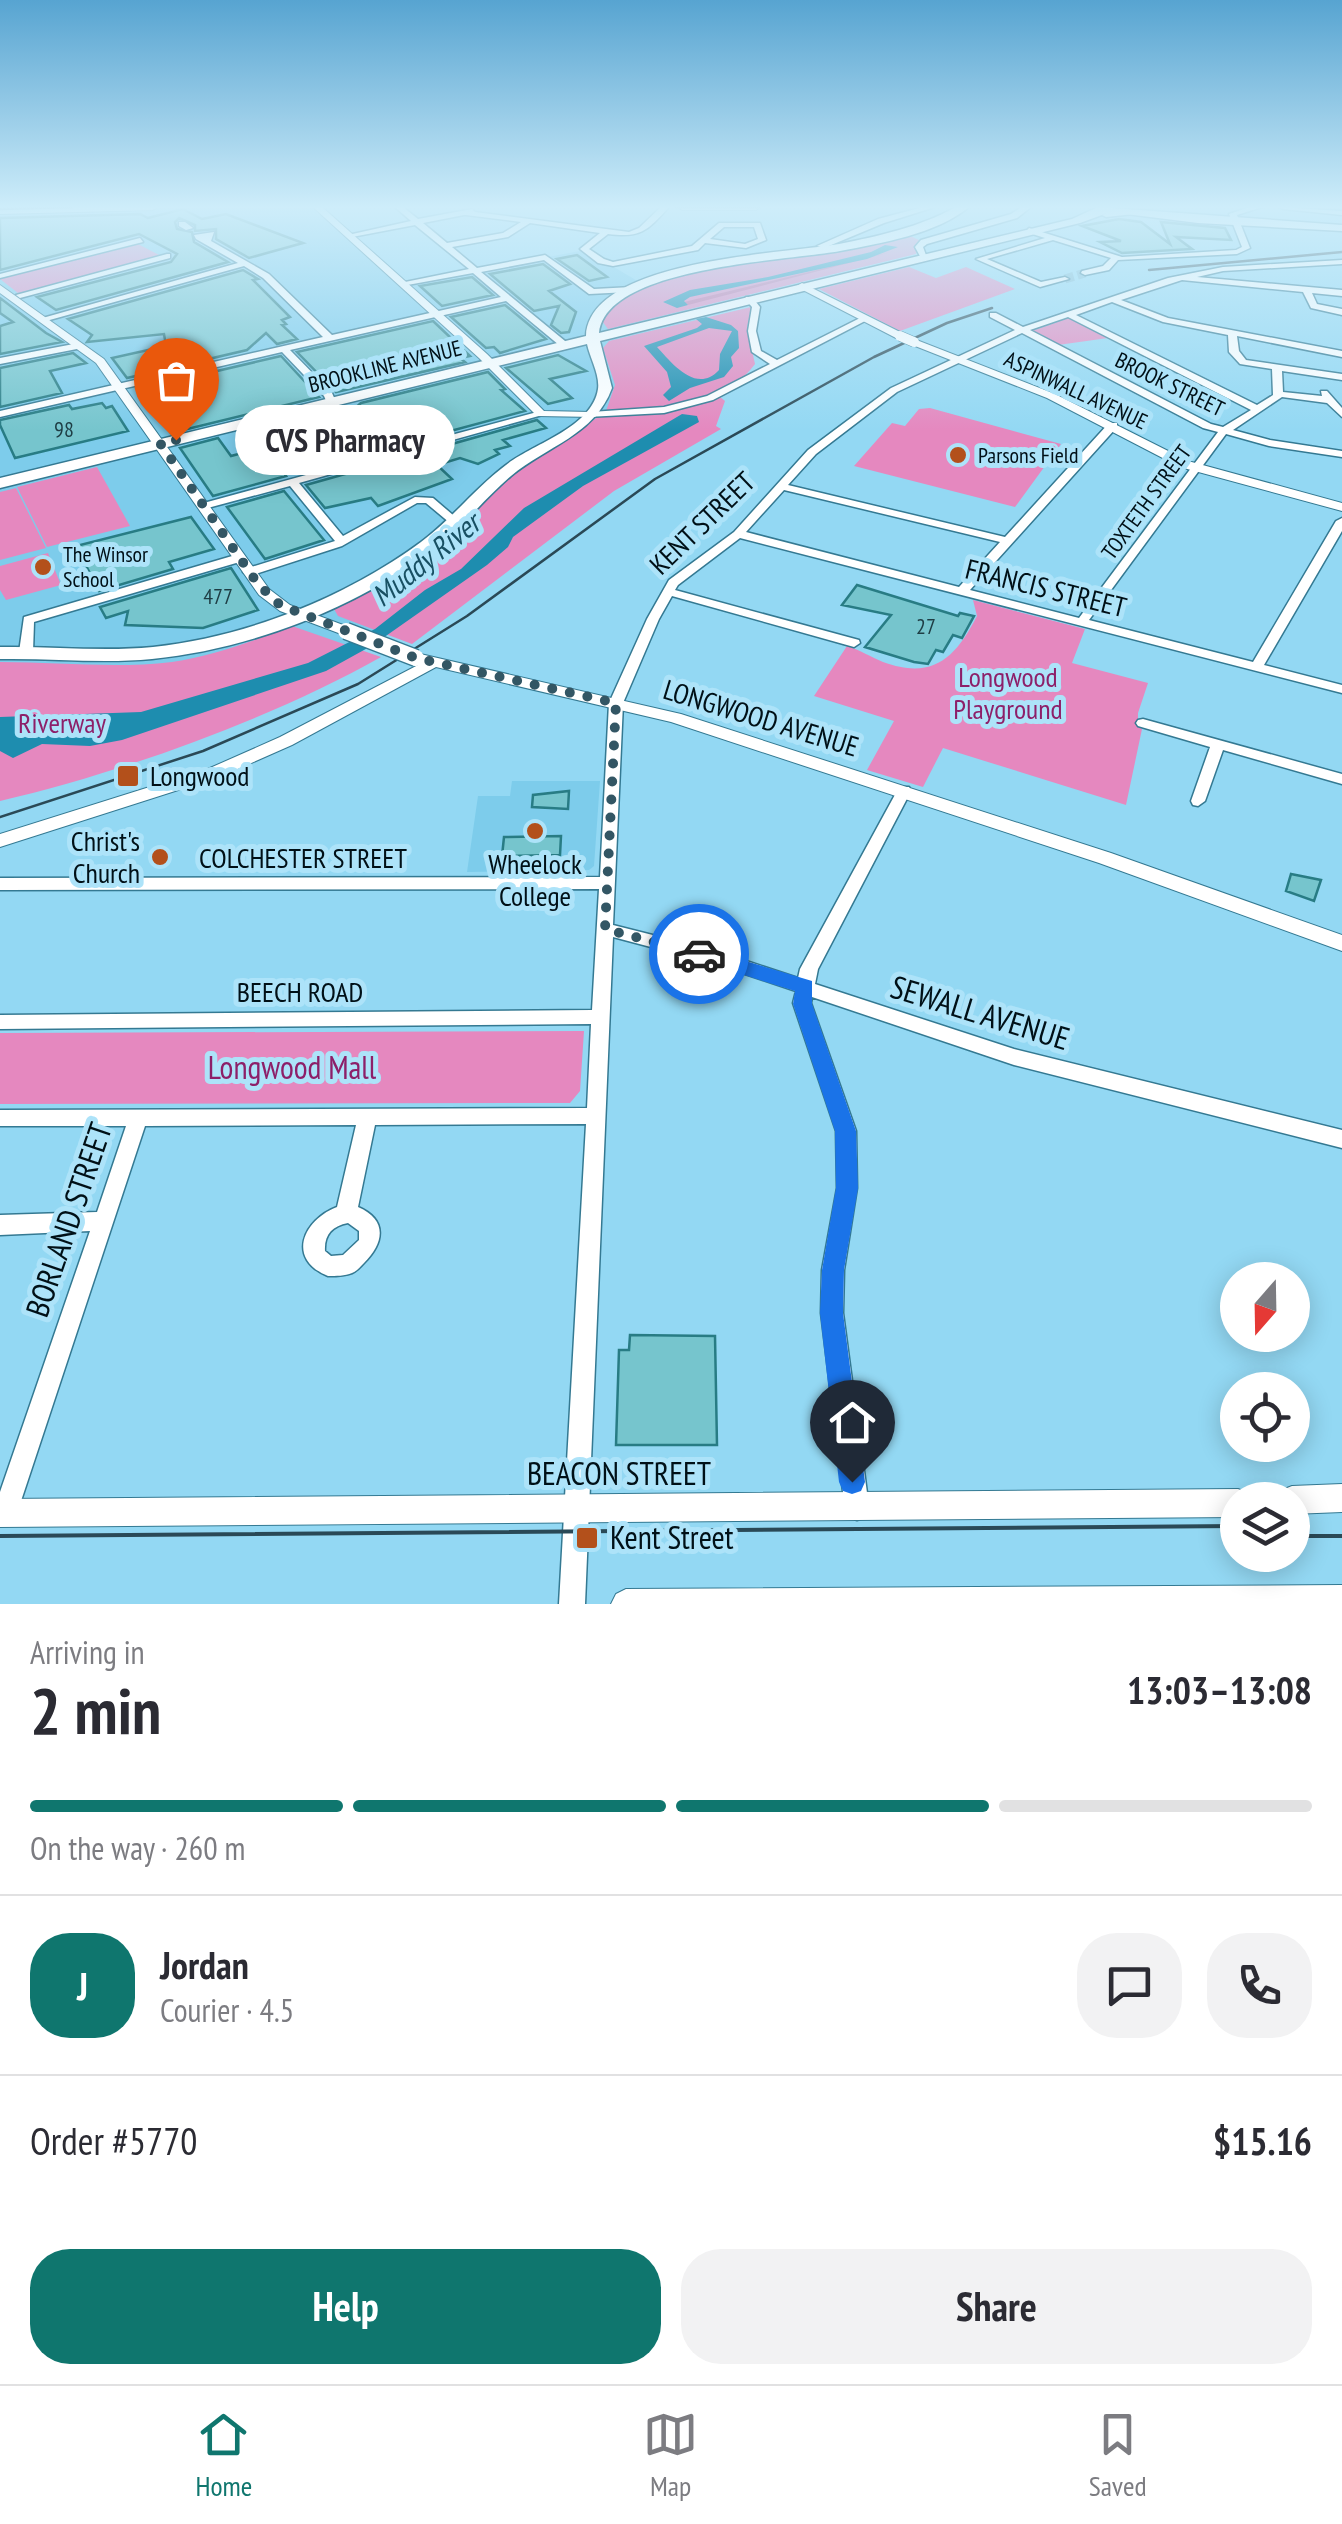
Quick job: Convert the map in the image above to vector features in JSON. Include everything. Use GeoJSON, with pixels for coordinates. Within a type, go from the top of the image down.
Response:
{"type":"FeatureCollection","features":[{"type":"Feature","properties":{"kind":"highway"},"geometry":{"type":"LineString","coordinates":[[0,652],[171,652],[219,642],[298,612],[406,560],[512,467],[590,415],[605,388],[592,338],[600,309],[629,289],[652,282]]}},
{"type":"Feature","properties":{"kind":"highway","name":"BROOKLINE AVENUE"},"geometry":{"type":"LineString","coordinates":[[0,483],[819,282]]}},
{"type":"Feature","properties":{"kind":"highway","name":"BROOKLINE AVENUE"},"geometry":{"type":"LineString","coordinates":[[490,364],[592,338]]}},
{"type":"Feature","properties":{"kind":"main road"},"geometry":{"type":"LineString","coordinates":[[402,282],[541,414],[590,415]]}},
{"type":"Feature","properties":{"kind":"main road","name":"ASPINWALL AVENUE"},"geometry":{"type":"LineString","coordinates":[[802,286],[864,320],[1113,426],[1172,460],[1342,506]]}},
{"type":"Feature","properties":{"kind":"main road","name":"LONGWOOD AVENUE"},"geometry":{"type":"LineString","coordinates":[[2,291],[100,361],[272,600],[425,660],[674,718],[904,791],[1163,877],[1342,943]]}},
{"type":"Feature","properties":{"kind":"main road"},"geometry":{"type":"LineString","coordinates":[[0,841],[216,772],[286,741],[425,660]]}},
{"type":"Feature","properties":{"kind":"main road"},"geometry":{"type":"LineString","coordinates":[[1310,1499],[1342,1498]]}},
{"type":"Feature","properties":{"kind":"main road","name":"BEACON STREET"},"geometry":{"type":"LineString","coordinates":[[2,1513],[1220,1503]]}},
{"type":"Feature","properties":{"kind":"main road"},"geometry":{"type":"LineString","coordinates":[[626,1604],[1342,1600]]}},
{"type":"Feature","properties":{"kind":"street"},"geometry":{"type":"LineString","coordinates":[[20,295],[70,282]]}},
{"type":"Feature","properties":{"kind":"street"},"geometry":{"type":"LineString","coordinates":[[43,319],[178,282]]}},
{"type":"Feature","properties":{"kind":"street"},"geometry":{"type":"LineString","coordinates":[[272,282],[328,338]]}},
{"type":"Feature","properties":{"kind":"street"},"geometry":{"type":"LineString","coordinates":[[404,284],[415,282]]}},
{"type":"Feature","properties":{"kind":"street"},"geometry":{"type":"LineString","coordinates":[[489,282],[562,343]]}},
{"type":"Feature","properties":{"kind":"street"},"geometry":{"type":"LineString","coordinates":[[577,282],[595,293],[629,289]]}},
{"type":"Feature","properties":{"kind":"street","name":"KENT STREET"},"geometry":{"type":"LineString","coordinates":[[572,1604],[616,703],[667,591],[684,572],[738,534],[812,452],[883,397],[1022,330],[1165,282]]}},
{"type":"Feature","properties":{"kind":"street","name":"KENT STREET"},"geometry":{"type":"LineString","coordinates":[[1224,282],[1342,293]]}},
{"type":"Feature","properties":{"kind":"street"},"geometry":{"type":"LineString","coordinates":[[1307,291],[1314,306],[1338,312]]}},
{"type":"Feature","properties":{"kind":"street"},"geometry":{"type":"LineString","coordinates":[[0,414],[507,298]]}},
{"type":"Feature","properties":{"kind":"street"},"geometry":{"type":"LineString","coordinates":[[749,299],[756,307],[752,331],[756,352],[776,364]]}},
{"type":"Feature","properties":{"kind":"street"},"geometry":{"type":"LineString","coordinates":[[1111,299],[1156,318],[1342,354]]}},
{"type":"Feature","properties":{"kind":"street"},"geometry":{"type":"LineString","coordinates":[[1068,314],[1260,410]]}},
{"type":"Feature","properties":{"kind":"street","name":"BROOK STREET"},"geometry":{"type":"LineString","coordinates":[[994,315],[1180,414],[1223,432],[1342,454]]}},
{"type":"Feature","properties":{"kind":"street"},"geometry":{"type":"LineString","coordinates":[[590,415],[689,405],[717,395],[864,320]]}},
{"type":"Feature","properties":{"kind":"street"},"geometry":{"type":"LineString","coordinates":[[1232,333],[1237,358],[1250,365],[1342,377]]}},
{"type":"Feature","properties":{"kind":"street"},"geometry":{"type":"LineString","coordinates":[[0,361],[80,346]]}},
{"type":"Feature","properties":{"kind":"street"},"geometry":{"type":"LineString","coordinates":[[283,348],[385,456]]}},
{"type":"Feature","properties":{"kind":"street"},"geometry":{"type":"LineString","coordinates":[[1277,369],[1278,394],[1328,400]]}},
{"type":"Feature","properties":{"kind":"street"},"geometry":{"type":"LineString","coordinates":[[1321,374],[1328,400],[1342,414]]}},
{"type":"Feature","properties":{"kind":"street","name":"TOXTETH STREET"},"geometry":{"type":"LineString","coordinates":[[1082,623],[1223,432],[1278,394]]}},
{"type":"Feature","properties":{"kind":"street"},"geometry":{"type":"LineString","coordinates":[[204,506],[541,414]]}},
{"type":"Feature","properties":{"kind":"street"},"geometry":{"type":"LineString","coordinates":[[961,592],[1113,426]]}},
{"type":"Feature","properties":{"kind":"street"},"geometry":{"type":"LineString","coordinates":[[292,482],[342,542]]}},
{"type":"Feature","properties":{"kind":"street"},"geometry":{"type":"LineString","coordinates":[[780,486],[1008,541]]}},
{"type":"Feature","properties":{"kind":"street"},"geometry":{"type":"LineString","coordinates":[[249,572],[342,542],[420,500],[430,500],[454,521]]}},
{"type":"Feature","properties":{"kind":"street"},"geometry":{"type":"LineString","coordinates":[[1257,666],[1342,521]]}},
{"type":"Feature","properties":{"kind":"street","name":"FRANCIS STREET"},"geometry":{"type":"LineString","coordinates":[[738,534],[1342,688]]}},
{"type":"Feature","properties":{"kind":"street"},"geometry":{"type":"LineString","coordinates":[[26,652],[28,620],[239,558]]}},
{"type":"Feature","properties":{"kind":"street"},"geometry":{"type":"LineString","coordinates":[[667,591],[854,643]]}},
{"type":"Feature","properties":{"kind":"street"},"geometry":{"type":"LineString","coordinates":[[1143,723],[1342,778]]}},
{"type":"Feature","properties":{"kind":"street"},"geometry":{"type":"LineString","coordinates":[[1198,801],[1218,744]]}},
{"type":"Feature","properties":{"kind":"street"},"geometry":{"type":"LineString","coordinates":[[857,1508],[832,1313],[835,1254],[847,1188],[846,1131],[802,1004],[809,969],[904,791]]}},
{"type":"Feature","properties":{"kind":"street","name":"COLCHESTER STREET"},"geometry":{"type":"LineString","coordinates":[[0,884],[607,884]]}},
{"type":"Feature","properties":{"kind":"street","name":"SEWALL AVENUE"},"geometry":{"type":"LineString","coordinates":[[605,929],[805,987],[1014,1057],[1342,1139]]}},
{"type":"Feature","properties":{"kind":"street","name":"BEECH ROAD"},"geometry":{"type":"LineString","coordinates":[[0,1022],[600,1017]]}},
{"type":"Feature","properties":{"kind":"street"},"geometry":{"type":"LineString","coordinates":[[0,1118],[368,1120],[596,1116]]}},
{"type":"Feature","properties":{"kind":"street","name":"BORLAND STREET"},"geometry":{"type":"LineString","coordinates":[[2,1513],[138,1119]]}},
{"type":"Feature","properties":{"kind":"street"},"geometry":{"type":"LineString","coordinates":[[346,1214],[368,1120]]}},
{"type":"Feature","properties":{"kind":"street"},"geometry":{"type":"LineString","coordinates":[[0,1225],[104,1221]]}},
{"type":"Feature","properties":{"kind":"shaded area"},"geometry":{"type":"Polygon","coordinates":[[[0,282],[639,282],[700,318],[671,398],[685,414],[365,643],[0,735],[0,282]]]}},
{"type":"Feature","properties":{"kind":"shaded area"},"geometry":{"type":"Polygon","coordinates":[[[761,282],[690,297],[684,301],[688,305],[677,308],[663,302],[690,290],[761,282]]]}},
{"type":"Feature","properties":{"kind":"shaded area"},"geometry":{"type":"Polygon","coordinates":[[[767,282],[777,282],[688,305],[684,302],[767,282]]]}},
{"type":"Feature","properties":{"kind":"shaded area"},"geometry":{"type":"Polygon","coordinates":[[[706,317],[731,325],[738,331],[739,348],[724,377],[690,388],[669,401],[663,395],[671,387],[667,372],[644,346],[697,328],[702,324],[696,319],[706,317]],[[709,328],[657,347],[685,374],[702,379],[719,370],[720,354],[732,331],[709,328]]]}},
{"type":"Feature","properties":{"kind":"shaded area"},"geometry":{"type":"Polygon","coordinates":[[[682,414],[697,416],[699,422],[583,486],[513,537],[508,547],[487,565],[373,645],[326,671],[122,740],[90,746],[42,744],[13,758],[0,751],[0,717],[141,712],[308,663],[375,629],[425,590],[461,569],[524,508],[682,414]]]}},
{"type":"Feature","properties":{"kind":"shaded area","name":"Wheelock College"},"geometry":{"type":"Polygon","coordinates":[[[512,781],[600,781],[594,866],[589,870],[467,872],[478,796],[510,796],[512,781]]]}},
{"type":"Feature","properties":{"kind":"green space"},"geometry":{"type":"Polygon","coordinates":[[[4,282],[61,282],[18,293],[4,282]]]}},
{"type":"Feature","properties":{"kind":"green space"},"geometry":{"type":"Polygon","coordinates":[[[659,282],[802,282],[608,329],[602,321],[617,303],[659,282]]]}},
{"type":"Feature","properties":{"kind":"green space"},"geometry":{"type":"Polygon","coordinates":[[[848,282],[999,282],[1015,289],[900,331],[819,289],[848,282]]]}},
{"type":"Feature","properties":{"kind":"green space"},"geometry":{"type":"Polygon","coordinates":[[[751,307],[747,328],[755,364],[743,377],[687,404],[644,411],[606,411],[615,385],[603,348],[609,341],[751,307]]]}},
{"type":"Feature","properties":{"kind":"green space"},"geometry":{"type":"Polygon","coordinates":[[[1069,318],[1108,338],[1058,345],[1032,331],[1069,318]]]}},
{"type":"Feature","properties":{"kind":"green space"},"geometry":{"type":"Polygon","coordinates":[[[720,397],[725,401],[716,426],[721,429],[614,491],[412,644],[338,616],[334,609],[434,552],[522,466],[598,417],[665,413],[720,397]]]}},
{"type":"Feature","properties":{"kind":"green space","name":"Parsons Field"},"geometry":{"type":"Polygon","coordinates":[[[930,408],[1061,444],[1015,507],[854,466],[892,423],[905,426],[919,409],[930,408]]]}},
{"type":"Feature","properties":{"kind":"green space"},"geometry":{"type":"Polygon","coordinates":[[[97,467],[130,526],[47,547],[17,487],[97,467]]]}},
{"type":"Feature","properties":{"kind":"green space"},"geometry":{"type":"Polygon","coordinates":[[[16,488],[46,548],[0,560],[0,492],[16,488]]]}},
{"type":"Feature","properties":{"kind":"green space"},"geometry":{"type":"Polygon","coordinates":[[[48,553],[61,585],[6,600],[0,590],[0,566],[48,553]]]}},
{"type":"Feature","properties":{"kind":"green space","name":"Longwood Playground"},"geometry":{"type":"Polygon","coordinates":[[[973,600],[1085,629],[1072,663],[1148,683],[1138,713],[1138,727],[1142,729],[1126,805],[943,748],[923,787],[867,770],[894,721],[814,696],[847,646],[900,667],[928,667],[940,662],[960,644],[977,616],[973,600]]]}},
{"type":"Feature","properties":{"kind":"green space","name":"Riverway"},"geometry":{"type":"Polygon","coordinates":[[[292,626],[381,657],[293,701],[195,741],[95,775],[0,801],[0,662],[172,662],[218,652],[292,626]]]}},
{"type":"Feature","properties":{"kind":"green space","name":"Longwood Mall"},"geometry":{"type":"Polygon","coordinates":[[[584,1031],[580,1091],[570,1103],[0,1104],[0,1033],[584,1031]]]}},
{"type":"Feature","properties":{"kind":"building"},"geometry":{"type":"Polygon","coordinates":[[[95,282],[157,282],[56,310],[37,297],[95,282]]]}},
{"type":"Feature","properties":{"kind":"building"},"geometry":{"type":"Polygon","coordinates":[[[201,282],[255,282],[290,317],[282,320],[286,324],[282,325],[297,339],[277,344],[266,333],[247,350],[127,378],[112,358],[166,346],[164,334],[87,342],[92,335],[68,319],[201,282]]]}},
{"type":"Feature","properties":{"kind":"building"},"geometry":{"type":"Polygon","coordinates":[[[478,282],[493,295],[442,306],[420,286],[478,282]]]}},
{"type":"Feature","properties":{"kind":"building"},"geometry":{"type":"Polygon","coordinates":[[[499,282],[570,284],[549,291],[576,312],[569,332],[561,333],[551,325],[559,306],[534,311],[499,282]]]}},
{"type":"Feature","properties":{"kind":"building"},"geometry":{"type":"Polygon","coordinates":[[[0,298],[62,342],[0,354],[0,326],[13,322],[0,313],[0,298]]]}},
{"type":"Feature","properties":{"kind":"building"},"geometry":{"type":"Polygon","coordinates":[[[505,305],[546,339],[500,353],[494,347],[486,348],[451,317],[505,305]]]}},
{"type":"Feature","properties":{"kind":"building"},"geometry":{"type":"Polygon","coordinates":[[[433,321],[470,356],[460,358],[465,362],[336,392],[297,352],[433,321]]]}},
{"type":"Feature","properties":{"kind":"building"},"geometry":{"type":"Polygon","coordinates":[[[73,353],[86,363],[50,371],[62,393],[0,407],[0,368],[73,353]]]}},
{"type":"Feature","properties":{"kind":"building"},"geometry":{"type":"Polygon","coordinates":[[[558,355],[586,371],[550,379],[572,398],[548,404],[506,368],[558,355]]]}},
{"type":"Feature","properties":{"kind":"building"},"geometry":{"type":"Polygon","coordinates":[[[281,356],[319,397],[171,433],[140,389],[281,356]]]}},
{"type":"Feature","properties":{"kind":"building"},"geometry":{"type":"Polygon","coordinates":[[[488,372],[525,411],[391,447],[354,409],[361,403],[488,372]]]}},
{"type":"Feature","properties":{"kind":"building"},"geometry":{"type":"Polygon","coordinates":[[[102,403],[106,408],[112,406],[128,431],[15,458],[0,425],[0,420],[69,405],[72,409],[102,403]]]}},
{"type":"Feature","properties":{"kind":"building"},"geometry":{"type":"Polygon","coordinates":[[[537,420],[546,428],[503,440],[510,446],[495,450],[499,454],[478,464],[460,458],[437,465],[452,479],[378,506],[371,498],[325,508],[306,485],[537,420]]]}},
{"type":"Feature","properties":{"kind":"building"},"geometry":{"type":"Polygon","coordinates":[[[218,438],[231,456],[246,452],[251,459],[269,455],[286,476],[213,496],[180,448],[218,438]]]}},
{"type":"Feature","properties":{"kind":"building"},"geometry":{"type":"Polygon","coordinates":[[[284,491],[324,540],[265,559],[227,507],[284,491]]]}},
{"type":"Feature","properties":{"kind":"building"},"geometry":{"type":"Polygon","coordinates":[[[191,517],[214,549],[169,562],[173,569],[99,591],[76,546],[191,517]]]}},
{"type":"Feature","properties":{"kind":"building"},"geometry":{"type":"Polygon","coordinates":[[[231,568],[258,610],[203,628],[125,625],[128,611],[106,618],[100,607],[231,568]]]}},
{"type":"Feature","properties":{"kind":"building"},"geometry":{"type":"Polygon","coordinates":[[[857,585],[958,616],[974,616],[962,638],[953,635],[943,652],[936,650],[928,664],[914,662],[865,647],[891,615],[842,605],[857,585]]]}},
{"type":"Feature","properties":{"kind":"building"},"geometry":{"type":"Polygon","coordinates":[[[569,791],[568,809],[532,807],[533,795],[569,791]]]}},
{"type":"Feature","properties":{"kind":"building"},"geometry":{"type":"Polygon","coordinates":[[[561,836],[560,855],[502,856],[504,837],[561,836]]]}},
{"type":"Feature","properties":{"kind":"building"},"geometry":{"type":"Polygon","coordinates":[[[1291,874],[1321,880],[1314,901],[1286,891],[1291,874]]]}},
{"type":"Feature","properties":{"kind":"building"},"geometry":{"type":"Polygon","coordinates":[[[630,1335],[715,1336],[717,1445],[616,1445],[619,1350],[629,1350],[630,1335]]]}},
{"type":"Feature","properties":{"kind":"tram line"},"geometry":{"type":"LineString","coordinates":[[0,817],[203,751],[358,684],[467,616],[655,479],[874,357],[947,323],[992,308]]}},
{"type":"Feature","properties":{"kind":"tram line"},"geometry":{"type":"LineString","coordinates":[[0,1536],[1220,1526]]}},
{"type":"Feature","properties":{"kind":"tram line"},"geometry":{"type":"LineString","coordinates":[[1310,1536],[1342,1536]]}},
{"type":"Feature","properties":{"kind":"way so far"},"geometry":{"type":"LineString","coordinates":[[176,440],[160,443],[258,584],[280,605],[416,658],[616,703],[605,929],[699,954]]}},
{"type":"Feature","properties":{"kind":"place","name":"CVS Pharmacy"},"geometry":{"type":"Point","coordinates":[176,440]}},
{"type":"Feature","properties":{"kind":"place","name":"Parsons Field"},"geometry":{"type":"Point","coordinates":[958,455]}},
{"type":"Feature","properties":{"kind":"place","name":"The Winsor School"},"geometry":{"type":"Point","coordinates":[43,567]}},
{"type":"Feature","properties":{"kind":"place","name":"Longwood"},"geometry":{"type":"Point","coordinates":[128,776]}},
{"type":"Feature","properties":{"kind":"place","name":"Wheelock College"},"geometry":{"type":"Point","coordinates":[535,831]}},
{"type":"Feature","properties":{"kind":"place","name":"Christ's Church"},"geometry":{"type":"Point","coordinates":[160,857]}},
{"type":"Feature","properties":{"kind":"place","name":"Kent Street"},"geometry":{"type":"Point","coordinates":[587,1538]}},
{"type":"Feature","properties":{"kind":"route"},"geometry":{"type":"LineString","coordinates":[[699,954],[805,987],[802,1004],[846,1131],[847,1188],[833,1270],[832,1313],[852,1482]]}},
{"type":"Feature","properties":{"kind":"water label","name":"Muddy River"},"geometry":{"type":"Point","coordinates":[426,560]}}]}
